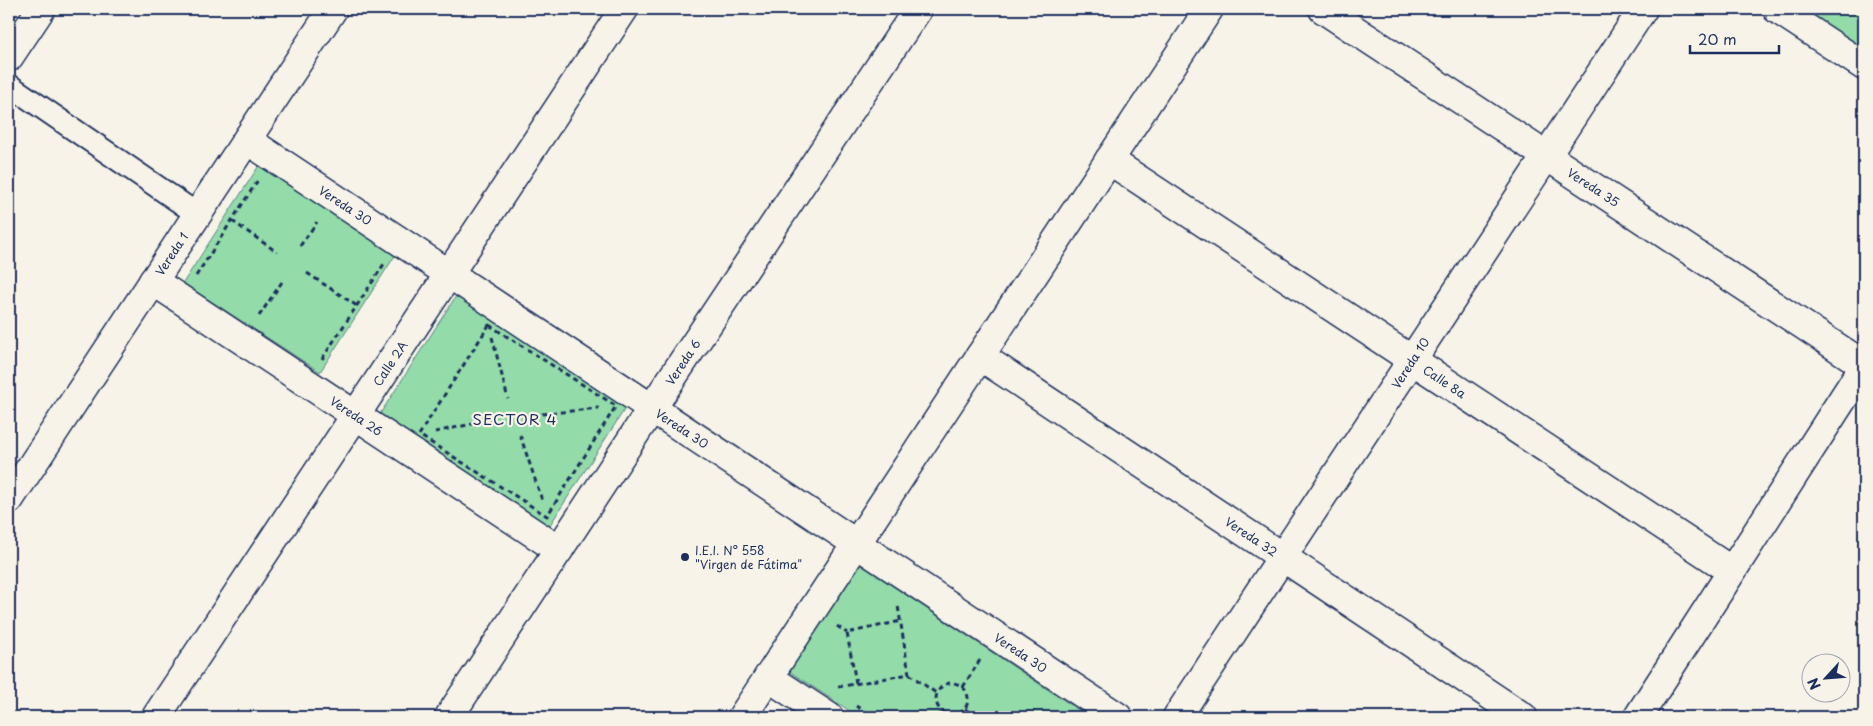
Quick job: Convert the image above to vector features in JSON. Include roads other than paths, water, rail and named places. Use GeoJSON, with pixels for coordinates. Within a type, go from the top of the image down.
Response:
{"type":"FeatureCollection","features":[{"type":"Feature","properties":{"kind":"street"},"geometry":{"type":"LineString","coordinates":[[9,57],[41,9]]}},
{"type":"Feature","properties":{"kind":"street","name":"Vereda 1"},"geometry":{"type":"LineString","coordinates":[[9,500],[333,9]]}},
{"type":"Feature","properties":{"kind":"street","name":"Calle 2A"},"geometry":{"type":"LineString","coordinates":[[156,717],[624,9]]}},
{"type":"Feature","properties":{"kind":"street","name":"Vereda 6"},"geometry":{"type":"LineString","coordinates":[[449,717],[918,9]]}},
{"type":"Feature","properties":{"kind":"street"},"geometry":{"type":"LineString","coordinates":[[742,717],[1209,9]]}},
{"type":"Feature","properties":{"kind":"street","name":"Vereda 35"},"geometry":{"type":"LineString","coordinates":[[1323,9],[1864,366]]}},
{"type":"Feature","properties":{"kind":"street","name":"Vereda 10"},"geometry":{"type":"LineString","coordinates":[[1177,717],[1643,9]]}},
{"type":"Feature","properties":{"kind":"street"},"geometry":{"type":"LineString","coordinates":[[1776,9],[1864,66]]}},
{"type":"Feature","properties":{"kind":"street"},"geometry":{"type":"LineString","coordinates":[[9,85],[197,214]]}},
{"type":"Feature","properties":{"kind":"street","name":"Vereda 30"},"geometry":{"type":"LineString","coordinates":[[247,140],[1118,717]]}},
{"type":"Feature","properties":{"kind":"street","name":"Calle 8a"},"geometry":{"type":"LineString","coordinates":[[1109,160],[1732,571]]}},
{"type":"Feature","properties":{"kind":"street","name":"Vereda 26"},"geometry":{"type":"LineString","coordinates":[[153,281],[355,416],[414,443],[559,550]]}},
{"type":"Feature","properties":{"kind":"street","name":"Vereda 32"},"geometry":{"type":"LineString","coordinates":[[980,356],[1523,717]]}},
{"type":"Feature","properties":{"kind":"street"},"geometry":{"type":"LineString","coordinates":[[1638,717],[1864,366]]}},
{"type":"Feature","properties":{"kind":"street"},"geometry":{"type":"LineString","coordinates":[[768,677],[840,710]]}},
{"type":"Feature","properties":{"kind":"place","name":"I.E.I. N° 558 \"Virgen de Fátima\""},"geometry":{"type":"Point","coordinates":[685,557]}},
{"type":"Feature","properties":{"kind":"district","name":"SECTOR 4"},"geometry":{"type":"Point","coordinates":[515,418]}}]}
